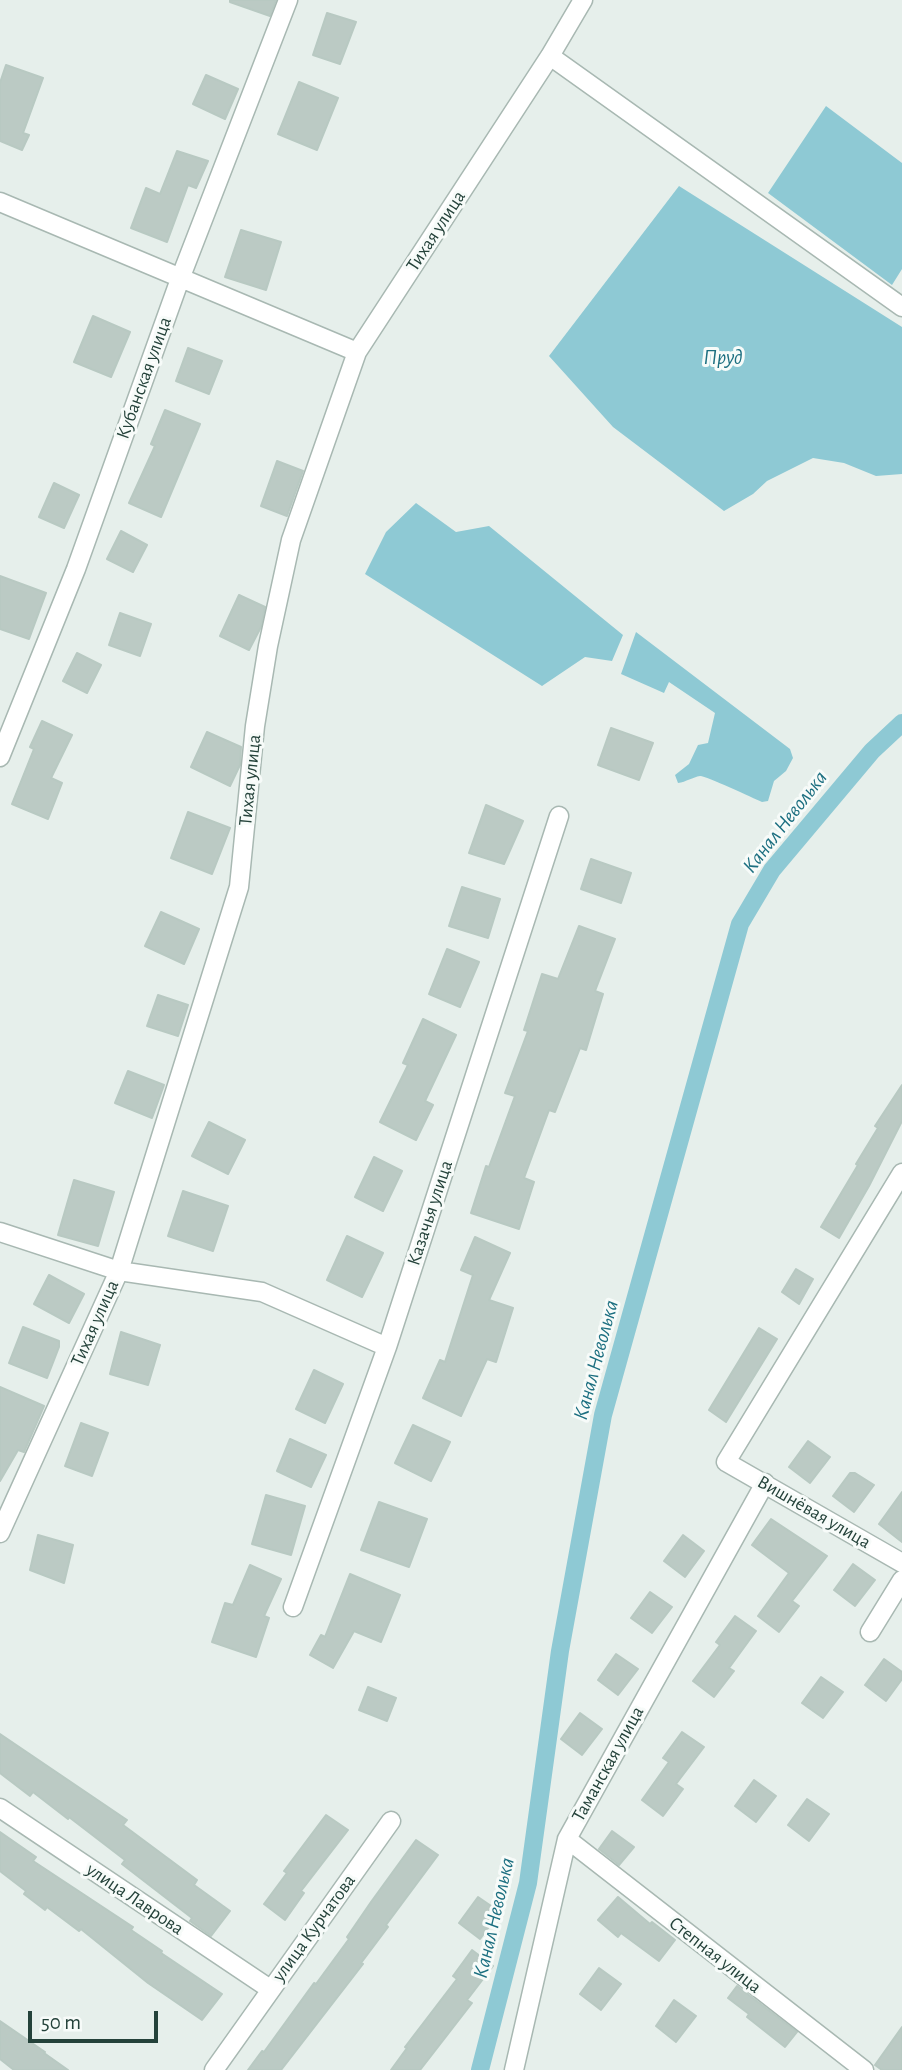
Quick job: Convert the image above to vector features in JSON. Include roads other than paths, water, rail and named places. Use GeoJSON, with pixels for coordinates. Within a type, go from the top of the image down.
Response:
{"type":"FeatureCollection","features":[{"type":"Feature","properties":{"kind":"street","name":"Кубанская улица"},"geometry":{"type":"LineString","coordinates":[[0,757],[76,569],[180,279],[288,0]]}},
{"type":"Feature","properties":{"kind":"street","name":"Тихая улица"},"geometry":{"type":"LineString","coordinates":[[0,1533],[119,1271],[239,887],[255,726],[268,646],[291,540],[357,352],[550,56],[583,0]]}},
{"type":"Feature","properties":{"kind":"street"},"geometry":{"type":"LineString","coordinates":[[550,56],[902,307]]}},
{"type":"Feature","properties":{"kind":"street"},"geometry":{"type":"LineString","coordinates":[[0,202],[357,352]]}},
{"type":"Feature","properties":{"kind":"street","name":"Казачья улица"},"geometry":{"type":"LineString","coordinates":[[293,1607],[387,1348],[559,816]]}},
{"type":"Feature","properties":{"kind":"street","name":"Вишнёвая улица"},"geometry":{"type":"LineString","coordinates":[[902,1173],[726,1462],[902,1563]]}},
{"type":"Feature","properties":{"kind":"street"},"geometry":{"type":"LineString","coordinates":[[0,1232],[119,1271],[262,1292],[387,1348]]}},
{"type":"Feature","properties":{"kind":"street","name":"Таманская улица"},"geometry":{"type":"LineString","coordinates":[[514,2070],[567,1839],[765,1483]]}},
{"type":"Feature","properties":{"kind":"street"},"geometry":{"type":"LineString","coordinates":[[870,1632],[902,1580]]}},
{"type":"Feature","properties":{"kind":"street","name":"улица Лаврова"},"geometry":{"type":"LineString","coordinates":[[0,1808],[270,1989]]}},
{"type":"Feature","properties":{"kind":"street","name":"улица Курчатова"},"geometry":{"type":"LineString","coordinates":[[214,2070],[391,1821]]}},
{"type":"Feature","properties":{"kind":"street","name":"Степная улица"},"geometry":{"type":"LineString","coordinates":[[567,1839],[864,2070]]}},
{"type":"Feature","properties":{"kind":"water"},"geometry":{"type":"Polygon","coordinates":[[[826,106],[902,163],[902,269],[892,285],[768,193],[826,106]]]}},
{"type":"Feature","properties":{"kind":"water","name":"Пруд"},"geometry":{"type":"Polygon","coordinates":[[[679,186],[902,327],[902,474],[876,476],[844,463],[813,458],[767,481],[753,494],[724,511],[613,427],[549,356],[679,186]]]}},
{"type":"Feature","properties":{"kind":"water"},"geometry":{"type":"Polygon","coordinates":[[[416,503],[456,532],[489,526],[623,635],[612,661],[585,657],[542,686],[365,574],[386,532],[416,503]]]}},
{"type":"Feature","properties":{"kind":"water"},"geometry":{"type":"Polygon","coordinates":[[[636,632],[790,749],[793,758],[786,771],[774,781],[768,801],[762,802],[700,776],[678,783],[675,775],[689,764],[698,745],[708,743],[715,713],[669,682],[664,693],[621,674],[636,632]]]}},
{"type":"Feature","properties":{"kind":"waterway","name":"Канал Неволька"},"geometry":{"type":"LineString","coordinates":[[480,2070],[528,1883],[560,1651],[603,1415],[740,924],[772,870],[872,751],[902,723]]}}]}
